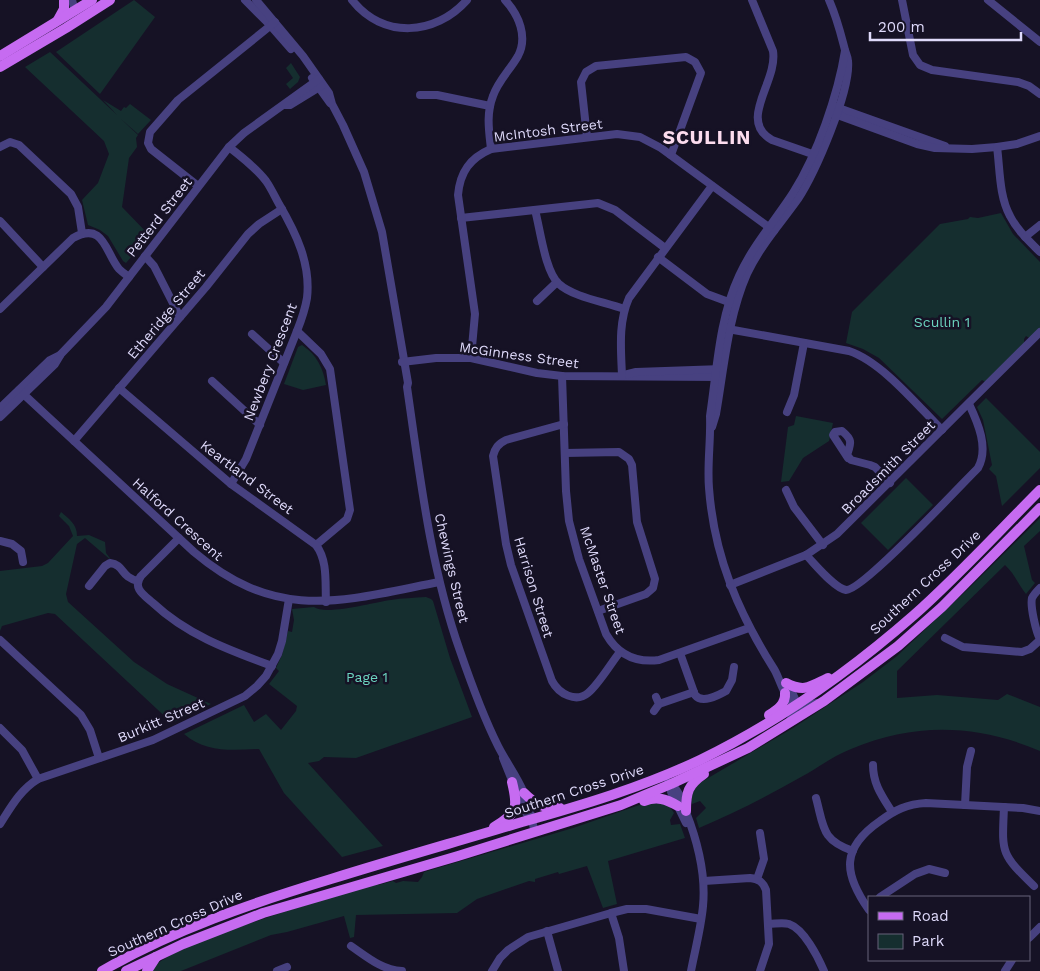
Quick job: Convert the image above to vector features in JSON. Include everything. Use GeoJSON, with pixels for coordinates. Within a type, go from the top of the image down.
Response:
{"type":"FeatureCollection","features":[{"type":"Feature","properties":{"kind":"main road"},"geometry":{"type":"LineString","coordinates":[[56,23],[67,0]]}},
{"type":"Feature","properties":{"kind":"main road"},"geometry":{"type":"LineString","coordinates":[[78,0],[93,4],[110,0]]}},
{"type":"Feature","properties":{"kind":"main road"},"geometry":{"type":"LineString","coordinates":[[75,11],[81,14],[93,4]]}},
{"type":"Feature","properties":{"kind":"main road"},"geometry":{"type":"LineString","coordinates":[[0,56],[66,28],[93,4]]}},
{"type":"Feature","properties":{"kind":"main road"},"geometry":{"type":"LineString","coordinates":[[0,67],[56,23],[75,11]]}},
{"type":"Feature","properties":{"kind":"main road"},"geometry":{"type":"LineString","coordinates":[[66,28],[74,19],[75,11]]}},
{"type":"Feature","properties":{"kind":"main road","name":"Southern Cross Drive"},"geometry":{"type":"LineString","coordinates":[[102,971],[206,921],[260,901],[378,864],[592,802],[633,788],[739,739],[796,705],[843,672],[914,615],[1040,490]]}},
{"type":"Feature","properties":{"kind":"main road","name":"Southern Cross Drive"},"geometry":{"type":"LineString","coordinates":[[133,970],[156,956],[225,926],[621,805],[672,784],[752,745],[824,701],[865,671],[920,626],[1040,508]]}},
{"type":"Feature","properties":{"kind":"main road"},"geometry":{"type":"LineString","coordinates":[[739,739],[749,728],[781,705],[785,699],[786,688],[808,688],[843,672]]}},
{"type":"Feature","properties":{"kind":"main road"},"geometry":{"type":"LineString","coordinates":[[621,805],[626,808],[650,799],[659,798],[670,802],[683,813],[690,785],[704,773],[734,754]]}},
{"type":"Feature","properties":{"kind":"main road"},"geometry":{"type":"LineString","coordinates":[[478,836],[512,815],[516,799],[512,782]]}},
{"type":"Feature","properties":{"kind":"main road"},"geometry":{"type":"LineString","coordinates":[[524,793],[534,804],[548,808],[592,802]]}},
{"type":"Feature","properties":{"kind":"main road"},"geometry":{"type":"LineString","coordinates":[[147,971],[156,956]]}},
{"type":"Feature","properties":{"kind":"street"},"geometry":{"type":"LineString","coordinates":[[67,0],[75,11]]}},
{"type":"Feature","properties":{"kind":"street","name":"Chewings Street"},"geometry":{"type":"LineString","coordinates":[[245,0],[273,24]]}},
{"type":"Feature","properties":{"kind":"street","name":"Chewings Street"},"geometry":{"type":"LineString","coordinates":[[256,0],[331,98],[373,196],[388,263],[400,337],[399,348],[408,383],[407,387],[426,520],[440,582],[459,650],[481,708],[535,832]]}},
{"type":"Feature","properties":{"kind":"street"},"geometry":{"type":"LineString","coordinates":[[352,0],[363,12],[374,19],[392,26],[411,29],[428,26],[448,18],[467,0]]}},
{"type":"Feature","properties":{"kind":"street"},"geometry":{"type":"LineString","coordinates":[[491,149],[488,123],[490,106],[495,91],[516,58],[521,46],[522,37],[518,19],[505,0]]}},
{"type":"Feature","properties":{"kind":"street"},"geometry":{"type":"LineString","coordinates":[[752,0],[774,50],[775,59],[774,67],[758,110],[758,126],[761,132],[772,140],[816,156]]}},
{"type":"Feature","properties":{"kind":"street"},"geometry":{"type":"LineString","coordinates":[[788,724],[796,711],[796,705],[749,628],[730,585],[720,556],[711,506],[708,467],[711,429],[716,414],[719,373],[733,303],[771,229],[800,194],[834,110],[845,51],[842,32],[829,0]]}},
{"type":"Feature","properties":{"kind":"street"},"geometry":{"type":"LineString","coordinates":[[902,0],[913,55],[920,65],[932,70],[1018,82],[1029,86],[1039,94]]}},
{"type":"Feature","properties":{"kind":"street"},"geometry":{"type":"LineString","coordinates":[[988,0],[1040,42]]}},
{"type":"Feature","properties":{"kind":"street"},"geometry":{"type":"LineString","coordinates":[[198,186],[151,149],[148,143],[150,132],[166,112],[189,89],[273,24]]}},
{"type":"Feature","properties":{"kind":"street"},"geometry":{"type":"LineString","coordinates":[[587,137],[581,82],[586,72],[596,66],[686,56],[696,62],[701,73],[671,155]]}},
{"type":"Feature","properties":{"kind":"street","name":"Petterd Street"},"geometry":{"type":"LineString","coordinates":[[0,408],[54,364],[106,306],[229,147],[244,133],[288,101],[319,83]]}},
{"type":"Feature","properties":{"kind":"street"},"geometry":{"type":"LineString","coordinates":[[1039,94],[1040,84]]}},
{"type":"Feature","properties":{"kind":"street"},"geometry":{"type":"LineString","coordinates":[[420,95],[437,95],[490,106]]}},
{"type":"Feature","properties":{"kind":"street"},"geometry":{"type":"LineString","coordinates":[[834,110],[948,147],[972,149],[997,147],[1017,144],[1040,136]]}},
{"type":"Feature","properties":{"kind":"street","name":"McIntosh Street"},"geometry":{"type":"LineString","coordinates":[[471,358],[475,314],[458,195],[462,175],[473,159],[491,149],[587,137],[629,134],[651,142],[671,155],[771,229]]}},
{"type":"Feature","properties":{"kind":"street"},"geometry":{"type":"LineString","coordinates":[[0,147],[10,142],[19,145],[71,194],[78,207],[82,234]]}},
{"type":"Feature","properties":{"kind":"street","name":"Newbery Crescent"},"geometry":{"type":"LineString","coordinates":[[229,147],[266,182],[282,209],[299,242],[306,266],[307,298],[297,332],[260,425],[246,459],[231,484]]}},
{"type":"Feature","properties":{"kind":"street"},"geometry":{"type":"LineString","coordinates":[[997,147],[1005,205],[1015,226],[1040,252]]}},
{"type":"Feature","properties":{"kind":"street"},"geometry":{"type":"LineString","coordinates":[[622,376],[621,326],[624,308],[635,288],[712,186]]}},
{"type":"Feature","properties":{"kind":"street"},"geometry":{"type":"LineString","coordinates":[[461,218],[594,203],[605,205],[615,210],[665,248]]}},
{"type":"Feature","properties":{"kind":"street","name":"Etheridge Street"},"geometry":{"type":"LineString","coordinates":[[74,441],[180,318],[248,234],[259,224],[282,209]]}},
{"type":"Feature","properties":{"kind":"street"},"geometry":{"type":"LineString","coordinates":[[535,210],[549,266],[557,282],[569,291],[624,308]]}},
{"type":"Feature","properties":{"kind":"street"},"geometry":{"type":"LineString","coordinates":[[0,221],[43,267]]}},
{"type":"Feature","properties":{"kind":"street"},"geometry":{"type":"LineString","coordinates":[[1025,237],[1040,225]]}},
{"type":"Feature","properties":{"kind":"street"},"geometry":{"type":"LineString","coordinates":[[0,309],[73,238],[82,234],[92,234],[103,240],[120,270],[129,277]]}},
{"type":"Feature","properties":{"kind":"street"},"geometry":{"type":"LineString","coordinates":[[145,256],[154,266],[180,318]]}},
{"type":"Feature","properties":{"kind":"street"},"geometry":{"type":"LineString","coordinates":[[658,257],[707,294],[733,303]]}},
{"type":"Feature","properties":{"kind":"street"},"geometry":{"type":"LineString","coordinates":[[536,301],[557,282]]}},
{"type":"Feature","properties":{"kind":"street"},"geometry":{"type":"LineString","coordinates":[[727,329],[849,351],[868,359],[942,430]]}},
{"type":"Feature","properties":{"kind":"street"},"geometry":{"type":"LineString","coordinates":[[297,332],[321,354],[330,369],[350,510],[347,519],[316,546],[324,563],[326,602]]}},
{"type":"Feature","properties":{"kind":"street","name":"Broadsmith Street"},"geometry":{"type":"LineString","coordinates":[[730,585],[806,555],[823,545],[850,523],[1040,332]]}},
{"type":"Feature","properties":{"kind":"street"},"geometry":{"type":"LineString","coordinates":[[252,334],[284,364]]}},
{"type":"Feature","properties":{"kind":"street"},"geometry":{"type":"LineString","coordinates":[[787,412],[794,395],[804,343]]}},
{"type":"Feature","properties":{"kind":"street","name":"McGinness Street"},"geometry":{"type":"LineString","coordinates":[[403,365],[437,363],[443,359],[471,358],[537,373],[562,376],[622,376],[635,378],[719,373]]}},
{"type":"Feature","properties":{"kind":"street","name":"McMaster Street"},"geometry":{"type":"LineString","coordinates":[[562,376],[569,520],[579,560],[610,642],[620,652],[637,660],[650,661],[680,653],[749,628]]}},
{"type":"Feature","properties":{"kind":"street"},"geometry":{"type":"LineString","coordinates":[[212,381],[260,425]]}},
{"type":"Feature","properties":{"kind":"street","name":"Keartland Street"},"geometry":{"type":"LineString","coordinates":[[119,388],[231,484],[316,546]]}},
{"type":"Feature","properties":{"kind":"street","name":"Petterd Street"},"geometry":{"type":"LineString","coordinates":[[0,417],[21,392]]}},
{"type":"Feature","properties":{"kind":"street","name":"Halford Crescent"},"geometry":{"type":"LineString","coordinates":[[21,392],[208,564],[230,579],[264,593],[289,599],[326,602],[440,582]]}},
{"type":"Feature","properties":{"kind":"street"},"geometry":{"type":"LineString","coordinates":[[806,555],[836,585],[847,590],[855,587],[892,555],[982,462],[979,430],[969,404]]}},
{"type":"Feature","properties":{"kind":"street","name":"Harrison Street"},"geometry":{"type":"LineString","coordinates":[[564,424],[506,440],[500,443],[494,450],[493,456],[508,551],[552,681],[561,692],[574,697],[580,697],[589,692],[620,652]]}},
{"type":"Feature","properties":{"kind":"street"},"geometry":{"type":"LineString","coordinates":[[565,453],[619,452],[629,459],[632,465],[637,522],[654,573],[655,582],[653,588],[646,594],[598,612]]}},
{"type":"Feature","properties":{"kind":"street"},"geometry":{"type":"LineString","coordinates":[[848,458],[853,462],[870,465],[890,483]]}},
{"type":"Feature","properties":{"kind":"street"},"geometry":{"type":"LineString","coordinates":[[786,490],[794,507],[823,545]]}},
{"type":"Feature","properties":{"kind":"street"},"geometry":{"type":"LineString","coordinates":[[179,538],[141,576],[137,586],[141,592],[174,620],[193,633],[222,647],[272,666]]}},
{"type":"Feature","properties":{"kind":"street"},"geometry":{"type":"LineString","coordinates":[[0,541],[16,546],[21,551],[22,562]]}},
{"type":"Feature","properties":{"kind":"street"},"geometry":{"type":"LineString","coordinates":[[89,586],[105,566],[110,563],[118,565],[128,578],[138,581]]}},
{"type":"Feature","properties":{"kind":"street"},"geometry":{"type":"LineString","coordinates":[[946,638],[963,647],[1022,652],[1030,649],[1040,639],[1037,634],[1031,603],[1033,596],[1040,588]]}},
{"type":"Feature","properties":{"kind":"street","name":"Burkitt Street"},"geometry":{"type":"LineString","coordinates":[[0,823],[24,789],[38,779],[152,740],[245,696],[257,686],[272,666],[282,640],[289,599]]}},
{"type":"Feature","properties":{"kind":"street"},"geometry":{"type":"LineString","coordinates":[[0,640],[81,716],[90,730],[99,758]]}},
{"type":"Feature","properties":{"kind":"street"},"geometry":{"type":"LineString","coordinates":[[680,653],[694,692],[702,700],[726,691],[732,680],[734,667]]}},
{"type":"Feature","properties":{"kind":"street"},"geometry":{"type":"LineString","coordinates":[[656,704],[694,692]]}},
{"type":"Feature","properties":{"kind":"street"},"geometry":{"type":"LineString","coordinates":[[796,705],[803,707],[824,701]]}},
{"type":"Feature","properties":{"kind":"street"},"geometry":{"type":"LineString","coordinates":[[0,728],[22,750],[38,779]]}},
{"type":"Feature","properties":{"kind":"street","name":"Chewings Street"},"geometry":{"type":"LineString","coordinates":[[499,748],[524,793],[532,813],[531,820]]}},
{"type":"Feature","properties":{"kind":"street"},"geometry":{"type":"LineString","coordinates":[[965,805],[966,767],[971,751]]}},
{"type":"Feature","properties":{"kind":"street"},"geometry":{"type":"LineString","coordinates":[[873,765],[873,775],[877,788],[892,812]]}},
{"type":"Feature","properties":{"kind":"street"},"geometry":{"type":"LineString","coordinates":[[684,766],[676,772],[671,792],[692,834],[702,865],[704,881],[701,919],[691,971]]}},
{"type":"Feature","properties":{"kind":"street"},"geometry":{"type":"LineString","coordinates":[[633,788],[643,788],[663,780],[672,784]]}},
{"type":"Feature","properties":{"kind":"street"},"geometry":{"type":"LineString","coordinates":[[816,798],[827,836],[835,843],[853,851]]}},
{"type":"Feature","properties":{"kind":"street"},"geometry":{"type":"LineString","coordinates":[[868,907],[852,882],[850,868],[853,851],[863,834],[892,812],[915,804],[1023,808],[1040,811]]}},
{"type":"Feature","properties":{"kind":"street"},"geometry":{"type":"LineString","coordinates":[[1004,807],[1003,838],[1005,853],[1015,867],[1034,886]]}},
{"type":"Feature","properties":{"kind":"street"},"geometry":{"type":"LineString","coordinates":[[757,879],[764,859],[760,833]]}},
{"type":"Feature","properties":{"kind":"street"},"geometry":{"type":"LineString","coordinates":[[882,896],[915,874],[929,869],[945,873]]}},
{"type":"Feature","properties":{"kind":"street"},"geometry":{"type":"LineString","coordinates":[[704,881],[750,878],[757,879],[764,885],[769,924],[769,944],[760,971]]}},
{"type":"Feature","properties":{"kind":"street"},"geometry":{"type":"LineString","coordinates":[[492,971],[500,958],[518,943],[547,931],[627,909],[646,909],[701,919]]}},
{"type":"Feature","properties":{"kind":"street"},"geometry":{"type":"LineString","coordinates":[[611,913],[619,938],[624,971]]}},
{"type":"Feature","properties":{"kind":"street"},"geometry":{"type":"LineString","coordinates":[[769,924],[790,924],[800,931],[818,957],[824,971]]}},
{"type":"Feature","properties":{"kind":"street"},"geometry":{"type":"LineString","coordinates":[[1030,937],[1040,926]]}},
{"type":"Feature","properties":{"kind":"street"},"geometry":{"type":"LineString","coordinates":[[547,931],[558,971]]}},
{"type":"Feature","properties":{"kind":"street"},"geometry":{"type":"LineString","coordinates":[[111,966],[126,964],[133,970],[135,960],[139,954],[151,946]]}},
{"type":"Feature","properties":{"kind":"street"},"geometry":{"type":"LineString","coordinates":[[351,946],[378,964],[402,971]]}},
{"type":"Feature","properties":{"kind":"street"},"geometry":{"type":"LineString","coordinates":[[277,971],[287,968]]}},
{"type":"Feature","properties":{"kind":"green space"},"geometry":{"type":"Polygon","coordinates":[[[134,0],[155,17],[100,94],[56,52],[134,0]]]}},
{"type":"Feature","properties":{"kind":"green space"},"geometry":{"type":"Polygon","coordinates":[[[50,52],[117,115],[103,100],[121,111],[130,104],[151,120],[138,134],[121,119],[138,135],[136,138],[137,147],[129,158],[122,207],[149,235],[126,263],[108,236],[88,225],[82,200],[98,183],[109,154],[104,141],[25,67],[50,52]]]}},
{"type":"Feature","properties":{"kind":"green space"},"geometry":{"type":"Polygon","coordinates":[[[291,63],[300,77],[298,82],[290,89],[286,84],[293,78],[286,68],[291,63]]]}},
{"type":"Feature","properties":{"kind":"green space","name":"Scullin 1"},"geometry":{"type":"Polygon","coordinates":[[[1001,213],[1013,234],[1040,262],[1040,334],[1031,339],[1026,336],[1024,345],[987,383],[982,380],[942,419],[879,358],[863,349],[846,343],[852,312],[940,224],[970,217],[978,218],[1001,213]]]}},
{"type":"Feature","properties":{"kind":"green space"},"geometry":{"type":"Polygon","coordinates":[[[302,345],[312,353],[318,362],[326,385],[303,390],[284,384],[298,347],[302,345]]]}},
{"type":"Feature","properties":{"kind":"green space"},"geometry":{"type":"Polygon","coordinates":[[[986,398],[1040,452],[1040,468],[1002,506],[996,476],[989,469],[992,465],[983,420],[977,407],[986,398]]]}},
{"type":"Feature","properties":{"kind":"green space"},"geometry":{"type":"Polygon","coordinates":[[[796,416],[833,423],[829,441],[803,458],[789,481],[781,482],[788,427],[794,425],[796,416]]]}},
{"type":"Feature","properties":{"kind":"green space"},"geometry":{"type":"Polygon","coordinates":[[[906,478],[933,505],[888,550],[861,523],[906,478]]]}},
{"type":"Feature","properties":{"kind":"green space"},"geometry":{"type":"Polygon","coordinates":[[[61,512],[74,525],[77,536],[89,535],[105,542],[106,553],[112,561],[85,538],[77,544],[66,594],[68,602],[134,662],[167,684],[211,704],[172,723],[55,614],[48,613],[2,626],[0,631],[0,571],[42,566],[48,563],[73,536],[69,526],[59,516],[61,512]]]}},
{"type":"Feature","properties":{"kind":"green space"},"geometry":{"type":"Polygon","coordinates":[[[1040,518],[1040,531],[1024,546],[1032,580],[1035,583],[1026,594],[1005,565],[897,671],[897,698],[937,695],[998,700],[1007,694],[1040,707],[1040,751],[1016,742],[969,731],[922,731],[899,734],[875,740],[844,752],[763,798],[699,828],[696,818],[706,808],[700,801],[692,804],[691,796],[698,784],[793,728],[863,682],[897,656],[1040,518]]]}},
{"type":"Feature","properties":{"kind":"green space","name":"Page 1"},"geometry":{"type":"Polygon","coordinates":[[[426,597],[433,601],[450,658],[472,717],[356,758],[324,757],[319,761],[308,763],[383,846],[342,857],[284,793],[259,749],[219,749],[201,744],[184,734],[244,705],[254,722],[266,714],[281,730],[296,711],[297,706],[269,684],[279,671],[276,668],[282,655],[288,631],[292,632],[294,620],[292,609],[314,607],[328,610],[351,608],[395,599],[426,597]]]}},
{"type":"Feature","properties":{"kind":"green space"},"geometry":{"type":"Polygon","coordinates":[[[648,802],[669,805],[674,813],[670,820],[671,825],[680,824],[685,838],[608,861],[617,904],[603,908],[587,866],[559,874],[558,872],[535,879],[535,882],[529,881],[477,899],[457,913],[356,915],[354,937],[350,938],[344,916],[271,935],[181,971],[151,971],[162,960],[186,948],[255,922],[378,884],[393,881],[396,883],[403,881],[418,882],[424,872],[573,828],[648,802]]]}},
{"type":"Feature","properties":{"kind":"district","name":"SCULLIN"},"geometry":{"type":"Point","coordinates":[707,137]}}]}
